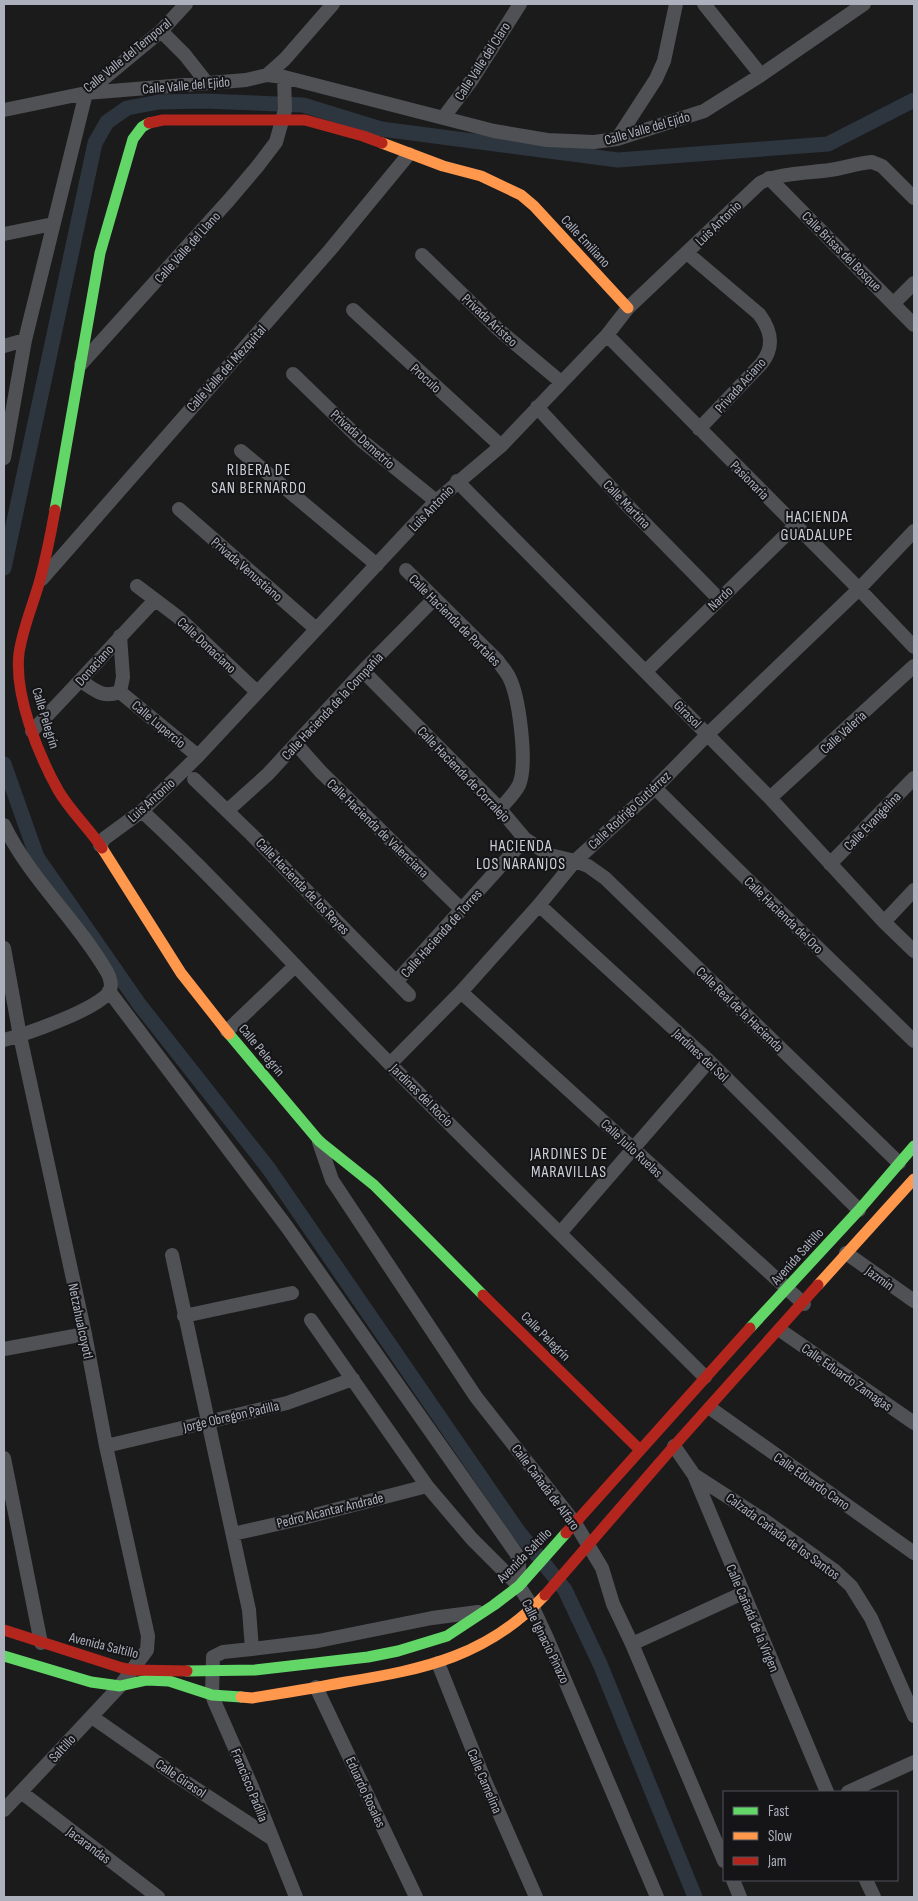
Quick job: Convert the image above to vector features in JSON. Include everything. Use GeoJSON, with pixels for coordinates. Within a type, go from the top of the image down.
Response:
{"type":"FeatureCollection","features":[{"type":"Feature","properties":{"kind":"street","name":"Calle Valle del Temporal"},"geometry":{"type":"LineString","coordinates":[[4,110],[86,92],[161,31],[186,4]]}},
{"type":"Feature","properties":{"kind":"street"},"geometry":{"type":"LineString","coordinates":[[267,75],[285,59],[333,4]]}},
{"type":"Feature","properties":{"kind":"street","name":"Calle Valle del Claro"},"geometry":{"type":"LineString","coordinates":[[443,118],[471,82],[520,4]]}},
{"type":"Feature","properties":{"kind":"street"},"geometry":{"type":"LineString","coordinates":[[617,139],[646,97],[664,61],[676,4]]}},
{"type":"Feature","properties":{"kind":"street"},"geometry":{"type":"LineString","coordinates":[[704,4],[761,76]]}},
{"type":"Feature","properties":{"kind":"street","name":"Calle Valle del Ejido"},"geometry":{"type":"LineString","coordinates":[[86,92],[246,80],[267,75],[284,77],[350,93],[494,131],[547,140],[594,142],[617,139],[704,111],[761,76],[864,4]]}},
{"type":"Feature","properties":{"kind":"street"},"geometry":{"type":"LineString","coordinates":[[161,31],[207,83]]}},
{"type":"Feature","properties":{"kind":"street"},"geometry":{"type":"LineString","coordinates":[[284,77],[286,99],[284,119]]}},
{"type":"Feature","properties":{"kind":"street"},"geometry":{"type":"LineString","coordinates":[[4,458],[25,340],[86,92]]}},
{"type":"Feature","properties":{"kind":"street","name":"Calle Emiliano"},"geometry":{"type":"LineString","coordinates":[[284,119],[305,120],[362,136],[409,154],[481,176],[521,195],[534,206],[628,308]]}},
{"type":"Feature","properties":{"kind":"street","name":"Calle Valle del Llano"},"geometry":{"type":"LineString","coordinates":[[79,366],[258,166],[276,142],[284,119]]}},
{"type":"Feature","properties":{"kind":"street","name":"Calle Pelegrín"},"geometry":{"type":"LineString","coordinates":[[284,119],[163,120],[148,122],[139,129],[133,139],[100,253],[79,366],[73,411],[40,580],[25,624],[19,655],[24,705],[49,775],[59,792],[100,845],[181,972],[227,1031],[319,1141],[374,1185],[398,1208],[640,1450]]}},
{"type":"Feature","properties":{"kind":"street","name":"Calle Valle del Mezquital"},"geometry":{"type":"LineString","coordinates":[[40,580],[330,250],[409,154]]}},
{"type":"Feature","properties":{"kind":"street"},"geometry":{"type":"LineString","coordinates":[[769,178],[872,162],[882,166],[914,198]]}},
{"type":"Feature","properties":{"kind":"street","name":"Luis Antonio"},"geometry":{"type":"LineString","coordinates":[[100,845],[106,838],[142,810],[198,756],[315,628],[436,501],[457,481],[501,446],[607,335],[628,308],[750,193],[769,178]]}},
{"type":"Feature","properties":{"kind":"street","name":"Calle Brisas del Bosque"},"geometry":{"type":"LineString","coordinates":[[769,178],[914,325]]}},
{"type":"Feature","properties":{"kind":"street"},"geometry":{"type":"LineString","coordinates":[[4,234],[53,224]]}},
{"type":"Feature","properties":{"kind":"street","name":"Privada Aciano"},"geometry":{"type":"LineString","coordinates":[[687,253],[758,314],[765,322],[770,334],[771,345],[768,356],[700,429]]}},
{"type":"Feature","properties":{"kind":"street","name":"Privada Aristeo"},"geometry":{"type":"LineString","coordinates":[[422,255],[499,330],[561,382]]}},
{"type":"Feature","properties":{"kind":"street"},"geometry":{"type":"LineString","coordinates":[[894,303],[914,282]]}},
{"type":"Feature","properties":{"kind":"street","name":"Proculo"},"geometry":{"type":"LineString","coordinates":[[353,310],[501,446]]}},
{"type":"Feature","properties":{"kind":"street","name":"Pasionaria"},"geometry":{"type":"LineString","coordinates":[[607,335],[914,647]]}},
{"type":"Feature","properties":{"kind":"street"},"geometry":{"type":"LineString","coordinates":[[4,346],[25,340]]}},
{"type":"Feature","properties":{"kind":"street","name":"Privada Demetrio"},"geometry":{"type":"LineString","coordinates":[[293,374],[361,440],[436,501]]}},
{"type":"Feature","properties":{"kind":"street","name":"Calle Martina"},"geometry":{"type":"LineString","coordinates":[[537,407],[626,504],[719,598]]}},
{"type":"Feature","properties":{"kind":"street"},"geometry":{"type":"LineString","coordinates":[[242,451],[377,565]]}},
{"type":"Feature","properties":{"kind":"street","name":"Girasol"},"geometry":{"type":"LineString","coordinates":[[457,481],[708,734],[914,952]]}},
{"type":"Feature","properties":{"kind":"street","name":"Privada Venustiano"},"geometry":{"type":"LineString","coordinates":[[179,509],[315,628]]}},
{"type":"Feature","properties":{"kind":"street","name":"Nardo"},"geometry":{"type":"LineString","coordinates":[[646,671],[795,526]]}},
{"type":"Feature","properties":{"kind":"street","name":"Calle Rodrigo Gutiérrez"},"geometry":{"type":"LineString","coordinates":[[390,1064],[461,992],[575,861],[655,788],[708,734],[859,589],[914,531]]}},
{"type":"Feature","properties":{"kind":"street","name":"Calle Hacienda de Portales"},"geometry":{"type":"LineString","coordinates":[[406,570],[498,661],[509,676],[513,686],[521,735],[523,770],[519,786],[500,809]]}},
{"type":"Feature","properties":{"kind":"street","name":"Calle Donaciano"},"geometry":{"type":"LineString","coordinates":[[137,586],[178,617],[257,692]]}},
{"type":"Feature","properties":{"kind":"street","name":"Calle Hacienda de la Compañía"},"geometry":{"type":"LineString","coordinates":[[227,810],[268,774],[362,671],[434,599]]}},
{"type":"Feature","properties":{"kind":"street","name":"Donaciano"},"geometry":{"type":"LineString","coordinates":[[32,731],[155,600]]}},
{"type":"Feature","properties":{"kind":"street"},"geometry":{"type":"LineString","coordinates":[[81,681],[102,694],[108,695],[120,692],[123,677],[120,636]]}},
{"type":"Feature","properties":{"kind":"street","name":"Calle Valeria"},"geometry":{"type":"LineString","coordinates":[[770,798],[914,666]]}},
{"type":"Feature","properties":{"kind":"street","name":"Calle Hacienda de Corralejo"},"geometry":{"type":"LineString","coordinates":[[362,671],[500,809],[525,839],[550,855],[575,861]]}},
{"type":"Feature","properties":{"kind":"street","name":"Calle Lupercio"},"geometry":{"type":"LineString","coordinates":[[120,692],[198,756]]}},
{"type":"Feature","properties":{"kind":"street","name":"Calle Hacienda de Valenciana"},"geometry":{"type":"LineString","coordinates":[[296,744],[321,772],[461,909]]}},
{"type":"Feature","properties":{"kind":"street","name":"Calle Evangelina"},"geometry":{"type":"LineString","coordinates":[[830,864],[914,778]]}},
{"type":"Feature","properties":{"kind":"street","name":"Calle Hacienda de los Reyes"},"geometry":{"type":"LineString","coordinates":[[194,779],[227,810],[409,995]]}},
{"type":"Feature","properties":{"kind":"street","name":"Calle Hacienda del Oro"},"geometry":{"type":"LineString","coordinates":[[655,788],[914,1040]]}},
{"type":"Feature","properties":{"kind":"street","name":"Jardines del Rocío"},"geometry":{"type":"LineString","coordinates":[[142,810],[252,918],[295,966],[390,1064],[562,1232],[705,1377]]}},
{"type":"Feature","properties":{"kind":"street"},"geometry":{"type":"LineString","coordinates":[[4,824],[17,849],[30,868],[107,973],[110,986],[104,998],[92,1006],[20,1036],[4,1040]]}},
{"type":"Feature","properties":{"kind":"street","name":"Calle Hacienda de Torres"},"geometry":{"type":"LineString","coordinates":[[396,982],[525,839]]}},
{"type":"Feature","properties":{"kind":"street","name":"Calle Real de la Hacienda"},"geometry":{"type":"LineString","coordinates":[[575,861],[588,866],[605,878],[899,1163]]}},
{"type":"Feature","properties":{"kind":"street"},"geometry":{"type":"LineString","coordinates":[[884,922],[914,890]]}},
{"type":"Feature","properties":{"kind":"street","name":"Jardines del Sol"},"geometry":{"type":"LineString","coordinates":[[539,904],[709,1061],[859,1210]]}},
{"type":"Feature","properties":{"kind":"street","name":"Netzahualcoyotl"},"geometry":{"type":"LineString","coordinates":[[4,948],[20,1036],[148,1636],[147,1650],[120,1686]]}},
{"type":"Feature","properties":{"kind":"street"},"geometry":{"type":"LineString","coordinates":[[227,1031],[295,966]]}},
{"type":"Feature","properties":{"kind":"street"},"geometry":{"type":"LineString","coordinates":[[109,991],[287,1227],[516,1553],[519,1560],[519,1586]]}},
{"type":"Feature","properties":{"kind":"street","name":"Calle Julio Ruelas"},"geometry":{"type":"LineString","coordinates":[[461,992],[804,1304]]}},
{"type":"Feature","properties":{"kind":"street"},"geometry":{"type":"LineString","coordinates":[[562,1232],[709,1061]]}},
{"type":"Feature","properties":{"kind":"street","name":"Calle Cañadá de Alfaro"},"geometry":{"type":"LineString","coordinates":[[319,1141],[332,1180],[476,1397],[572,1528],[584,1550],[602,1568],[613,1604],[721,1846]]}},
{"type":"Feature","properties":{"kind":"street","name":"Avenida Saltillo"},"geometry":{"type":"LineString","coordinates":[[4,1630],[133,1670],[213,1672],[255,1670],[368,1657],[398,1651],[447,1636],[519,1586],[705,1377],[859,1210],[914,1146]]}},
{"type":"Feature","properties":{"kind":"street","name":"Avenida Saltillo"},"geometry":{"type":"LineString","coordinates":[[4,1656],[82,1680],[120,1686],[147,1680],[169,1681],[212,1695],[252,1698],[403,1673],[438,1663],[469,1651],[501,1633],[533,1608],[674,1446],[804,1304],[846,1253],[914,1180]]}},
{"type":"Feature","properties":{"kind":"street","name":"Jazmín"},"geometry":{"type":"LineString","coordinates":[[846,1253],[914,1302]]}},
{"type":"Feature","properties":{"kind":"street"},"geometry":{"type":"LineString","coordinates":[[172,1255],[249,1610],[252,1648]]}},
{"type":"Feature","properties":{"kind":"street"},"geometry":{"type":"LineString","coordinates":[[184,1316],[292,1293]]}},
{"type":"Feature","properties":{"kind":"street","name":"Calle Ignacio Pinazo"},"geometry":{"type":"LineString","coordinates":[[311,1320],[427,1486],[472,1539],[519,1586],[533,1608],[548,1638],[657,1897]]}},
{"type":"Feature","properties":{"kind":"street","name":"Calle Eduardo Zamagas"},"geometry":{"type":"LineString","coordinates":[[780,1330],[914,1423]]}},
{"type":"Feature","properties":{"kind":"street"},"geometry":{"type":"LineString","coordinates":[[4,1349],[84,1334]]}},
{"type":"Feature","properties":{"kind":"street","name":"Jorge Obregon Padilla"},"geometry":{"type":"LineString","coordinates":[[106,1446],[288,1403],[353,1379]]}},
{"type":"Feature","properties":{"kind":"street","name":"Calle Eduardo Cano"},"geometry":{"type":"LineString","coordinates":[[710,1408],[914,1553]]}},
{"type":"Feature","properties":{"kind":"street","name":"Calle Cañadá de la Virgen"},"geometry":{"type":"LineString","coordinates":[[674,1446],[694,1475],[827,1791]]}},
{"type":"Feature","properties":{"kind":"street"},"geometry":{"type":"LineString","coordinates":[[4,1458],[41,1643]]}},
{"type":"Feature","properties":{"kind":"street","name":"Calzada Cañada de los Santos"},"geometry":{"type":"LineString","coordinates":[[694,1475],[764,1520],[835,1571],[851,1586],[871,1618],[914,1716]]}},
{"type":"Feature","properties":{"kind":"street","name":"Pedro Alcantar Andrade"},"geometry":{"type":"LineString","coordinates":[[233,1534],[427,1486]]}},
{"type":"Feature","properties":{"kind":"street"},"geometry":{"type":"LineString","coordinates":[[632,1644],[742,1593]]}},
{"type":"Feature","properties":{"kind":"street"},"geometry":{"type":"LineString","coordinates":[[213,1672],[213,1657],[223,1652],[318,1641],[432,1618],[484,1612]]}},
{"type":"Feature","properties":{"kind":"street","name":"Calle Camelina"},"geometry":{"type":"LineString","coordinates":[[438,1663],[484,1781],[536,1897]]}},
{"type":"Feature","properties":{"kind":"street","name":"Francisco Padilla"},"geometry":{"type":"LineString","coordinates":[[213,1672],[212,1695],[296,1897]]}},
{"type":"Feature","properties":{"kind":"street","name":"Saltillo"},"geometry":{"type":"LineString","coordinates":[[4,1810],[120,1686]]}},
{"type":"Feature","properties":{"kind":"street","name":"Eduardo Rosales"},"geometry":{"type":"LineString","coordinates":[[316,1687],[416,1897]]}},
{"type":"Feature","properties":{"kind":"street","name":"Calle Girasol"},"geometry":{"type":"LineString","coordinates":[[92,1716],[178,1777],[271,1838]]}},
{"type":"Feature","properties":{"kind":"street"},"geometry":{"type":"LineString","coordinates":[[850,1791],[914,1762]]}},
{"type":"Feature","properties":{"kind":"street","name":"Jacarandas"},"geometry":{"type":"LineString","coordinates":[[21,1792],[158,1897]]}},
{"type":"Feature","properties":{"kind":"street"},"geometry":{"type":"LineString","coordinates":[[733,1881],[740,1897]]}},
{"type":"Feature","properties":{"kind":"street"},"geometry":{"type":"LineString","coordinates":[[866,1881],[874,1897]]}},
{"type":"Feature","properties":{"kind":"waterway"},"geometry":{"type":"LineString","coordinates":[[4,568],[95,143],[107,122],[127,108],[159,102],[204,101],[303,105],[381,129],[618,160],[828,144],[914,100]]}},
{"type":"Feature","properties":{"kind":"waterway"},"geometry":{"type":"LineString","coordinates":[[4,764],[37,857],[139,1004],[269,1169],[518,1531],[565,1590],[600,1664],[695,1897]]}},
{"type":"Feature","properties":{"kind":"traffic: fast"},"geometry":{"type":"LineString","coordinates":[[55,510],[100,253],[133,139],[142,127],[149,123]]}},
{"type":"Feature","properties":{"kind":"traffic: fast"},"geometry":{"type":"LineString","coordinates":[[229,1034],[319,1141],[374,1185],[483,1295]]}},
{"type":"Feature","properties":{"kind":"traffic: fast"},"geometry":{"type":"LineString","coordinates":[[750,1328],[859,1210],[914,1146]]}},
{"type":"Feature","properties":{"kind":"traffic: fast"},"geometry":{"type":"LineString","coordinates":[[187,1671],[255,1670],[368,1657],[398,1651],[447,1636],[519,1586],[566,1533]]}},
{"type":"Feature","properties":{"kind":"traffic: fast"},"geometry":{"type":"LineString","coordinates":[[4,1656],[91,1682],[120,1686],[147,1680],[169,1681],[212,1695],[241,1697]]}},
{"type":"Feature","properties":{"kind":"traffic: slow"},"geometry":{"type":"LineString","coordinates":[[382,143],[443,166],[481,176],[521,195],[534,206],[628,308]]}},
{"type":"Feature","properties":{"kind":"traffic: slow"},"geometry":{"type":"LineString","coordinates":[[102,848],[181,973],[229,1034]]}},
{"type":"Feature","properties":{"kind":"traffic: slow"},"geometry":{"type":"LineString","coordinates":[[818,1285],[914,1179]]}},
{"type":"Feature","properties":{"kind":"traffic: slow"},"geometry":{"type":"LineString","coordinates":[[241,1697],[252,1698],[311,1688],[402,1672],[429,1665],[478,1646],[523,1616],[545,1595]]}},
{"type":"Feature","properties":{"kind":"traffic: jam"},"geometry":{"type":"LineString","coordinates":[[149,123],[163,120],[305,120],[382,143]]}},
{"type":"Feature","properties":{"kind":"traffic: jam"},"geometry":{"type":"LineString","coordinates":[[55,510],[40,580],[19,653],[20,687],[29,724],[50,776],[63,798],[102,848]]}},
{"type":"Feature","properties":{"kind":"traffic: jam"},"geometry":{"type":"LineString","coordinates":[[545,1595],[674,1446],[818,1285]]}},
{"type":"Feature","properties":{"kind":"traffic: jam"},"geometry":{"type":"LineString","coordinates":[[483,1295],[640,1450]]}},
{"type":"Feature","properties":{"kind":"traffic: jam"},"geometry":{"type":"LineString","coordinates":[[566,1533],[750,1328]]}},
{"type":"Feature","properties":{"kind":"traffic: jam"},"geometry":{"type":"LineString","coordinates":[[4,1630],[122,1668],[187,1671]]}},
{"type":"Feature","properties":{"kind":"district","name":"RIBERA DE SAN BERNARDO"},"geometry":{"type":"Point","coordinates":[259,478]}},
{"type":"Feature","properties":{"kind":"district","name":"HACIENDA GUADALUPE"},"geometry":{"type":"Point","coordinates":[817,525]}},
{"type":"Feature","properties":{"kind":"district","name":"HACIENDA LOS NARANJOS"},"geometry":{"type":"Point","coordinates":[521,854]}},
{"type":"Feature","properties":{"kind":"district","name":"JARDINES DE MARAVILLAS"},"geometry":{"type":"Point","coordinates":[569,1162]}}]}
